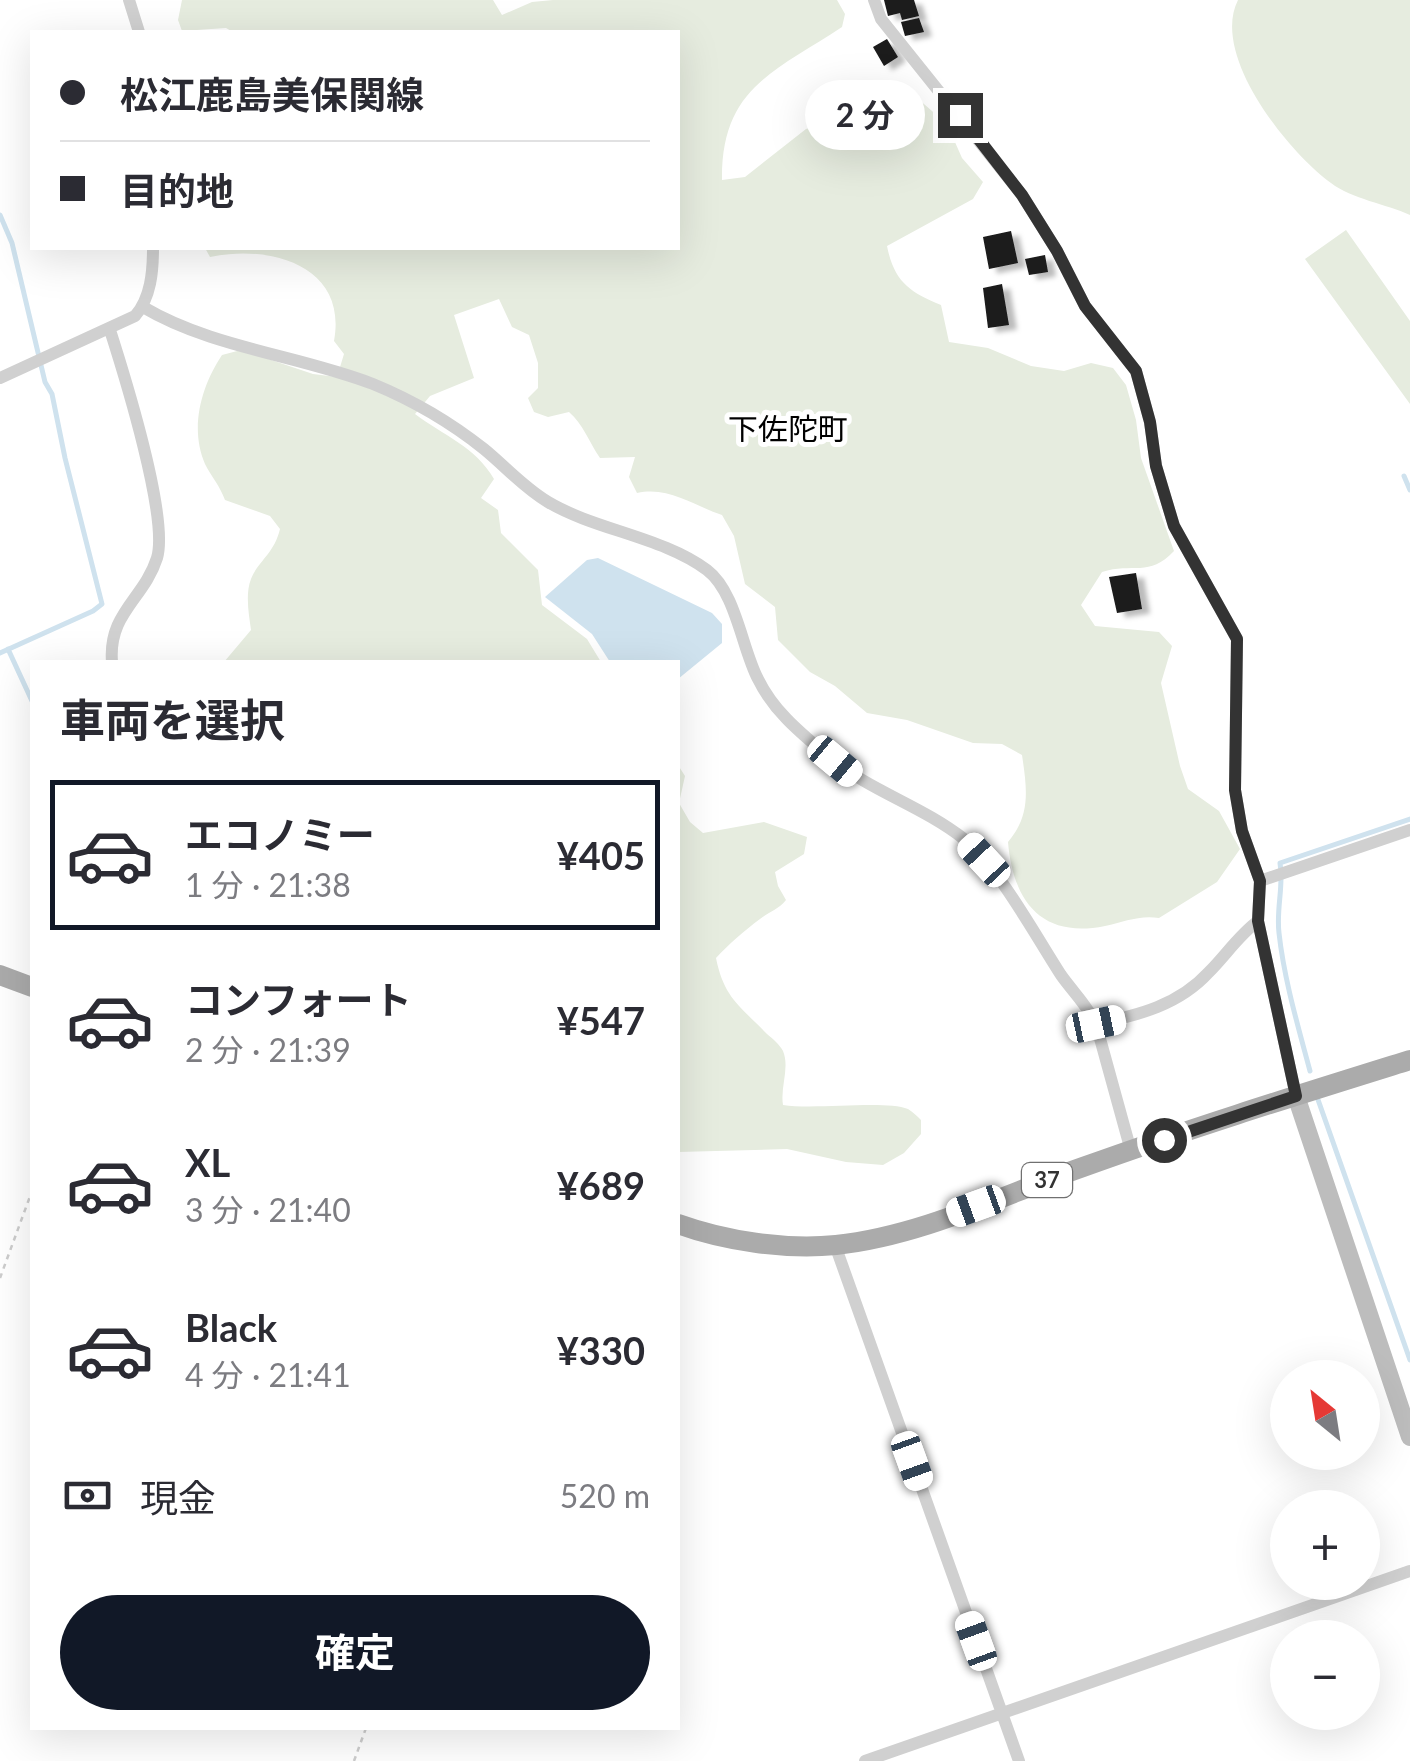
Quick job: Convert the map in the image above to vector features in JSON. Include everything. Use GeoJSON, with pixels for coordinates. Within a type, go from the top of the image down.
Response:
{"type":"FeatureCollection","features":[{"type":"Feature","properties":{"kind":"main road"},"geometry":{"type":"LineString","coordinates":[[0,975],[30,986]]}},
{"type":"Feature","properties":{"kind":"main road","name":"37"},"geometry":{"type":"LineString","coordinates":[[680,1225],[704,1234],[782,1245],[834,1245],[902,1232],[1131,1151],[1410,1060]]}},
{"type":"Feature","properties":{"kind":"street"},"geometry":{"type":"LineString","coordinates":[[129,0],[139,30]]}},
{"type":"Feature","properties":{"kind":"street"},"geometry":{"type":"LineString","coordinates":[[874,0],[881,19],[1022,195],[1085,306],[1136,371],[1150,422],[1156,466],[1174,526],[1237,639],[1235,790],[1242,831],[1260,881],[1258,921],[1296,1096],[1410,1437]]}},
{"type":"Feature","properties":{"kind":"street"},"geometry":{"type":"LineString","coordinates":[[0,378],[135,316],[143,307],[150,284],[153,250]]}},
{"type":"Feature","properties":{"kind":"street"},"geometry":{"type":"LineString","coordinates":[[143,307],[190,329],[378,386],[436,415],[551,504],[690,560],[712,573],[732,608],[758,678],[777,709],[856,779],[877,787],[967,841],[984,860],[1067,983],[1088,1006],[1131,1151]]}},
{"type":"Feature","properties":{"kind":"street"},"geometry":{"type":"LineString","coordinates":[[110,330],[146,460],[159,538],[150,571],[113,632],[112,660]]}},
{"type":"Feature","properties":{"kind":"street"},"geometry":{"type":"LineString","coordinates":[[1260,881],[1410,830]]}},
{"type":"Feature","properties":{"kind":"street"},"geometry":{"type":"LineString","coordinates":[[1096,1024],[1144,1012],[1180,997],[1206,976],[1258,921]]}},
{"type":"Feature","properties":{"kind":"street"},"geometry":{"type":"LineString","coordinates":[[834,1245],[1018,1761]]}},
{"type":"Feature","properties":{"kind":"street"},"geometry":{"type":"LineString","coordinates":[[865,1761],[1410,1572]]}},
{"type":"Feature","properties":{"kind":"path"},"geometry":{"type":"LineString","coordinates":[[0,1278],[30,1196]]}},
{"type":"Feature","properties":{"kind":"path"},"geometry":{"type":"LineString","coordinates":[[354,1761],[365,1730]]}},
{"type":"Feature","properties":{"kind":"shaded area"},"geometry":{"type":"Polygon","coordinates":[[[182,0],[493,0],[502,15],[532,2],[553,0],[837,0],[845,14],[842,27],[774,71],[742,103],[724,149],[722,180],[745,177],[806,129],[891,98],[917,98],[947,124],[962,158],[983,182],[973,199],[887,246],[890,258],[905,284],[941,305],[949,342],[988,348],[1031,366],[1064,371],[1091,363],[1113,368],[1126,385],[1141,458],[1174,551],[1148,567],[1102,572],[1081,605],[1095,626],[1159,632],[1172,646],[1161,683],[1180,766],[1188,789],[1219,811],[1240,849],[1217,882],[1159,918],[1138,918],[1083,929],[1064,927],[1034,911],[1016,882],[1008,842],[1024,812],[1022,755],[1002,744],[973,743],[907,720],[867,713],[835,686],[810,672],[778,640],[775,607],[745,584],[734,536],[722,515],[670,494],[637,493],[629,477],[635,457],[600,458],[569,412],[548,417],[534,412],[528,398],[538,388],[538,363],[529,335],[512,327],[499,299],[454,315],[474,378],[430,396],[415,414],[468,450],[486,468],[494,479],[481,498],[498,510],[501,533],[538,570],[542,605],[587,639],[600,660],[226,660],[251,630],[249,585],[280,529],[270,516],[225,500],[205,464],[198,421],[209,379],[222,355],[241,350],[313,374],[337,377],[344,354],[334,341],[335,315],[329,294],[316,278],[279,258],[256,254],[210,257],[206,250],[680,250],[680,30],[182,30],[178,20],[182,0]]]}},
{"type":"Feature","properties":{"kind":"shaded area"},"geometry":{"type":"Polygon","coordinates":[[[1238,0],[1410,0],[1410,215],[1331,183],[1275,126],[1244,74],[1235,47],[1232,22],[1238,0]]]}},
{"type":"Feature","properties":{"kind":"shaded area"},"geometry":{"type":"Polygon","coordinates":[[[1346,230],[1410,321],[1410,404],[1305,259],[1346,230]]]}},
{"type":"Feature","properties":{"kind":"shaded area"},"geometry":{"type":"Polygon","coordinates":[[[680,768],[685,776],[680,798],[680,768]]]}},
{"type":"Feature","properties":{"kind":"shaded area"},"geometry":{"type":"Polygon","coordinates":[[[680,805],[690,822],[703,833],[764,822],[807,837],[804,854],[775,872],[786,900],[716,958],[734,1000],[783,1051],[783,1105],[897,1106],[921,1120],[921,1134],[904,1153],[883,1165],[846,1162],[787,1149],[680,1152],[680,805]]]}},
{"type":"Feature","properties":{"kind":"water"},"geometry":{"type":"Polygon","coordinates":[[[598,558],[712,613],[722,624],[722,643],[680,677],[680,660],[609,660],[592,634],[545,597],[587,560],[598,558]]]}},
{"type":"Feature","properties":{"kind":"building"},"geometry":{"type":"Polygon","coordinates":[[[884,0],[914,0],[919,16],[902,20],[900,13],[888,16],[884,0]]]}},
{"type":"Feature","properties":{"kind":"building"},"geometry":{"type":"Polygon","coordinates":[[[919,18],[924,32],[905,36],[901,22],[919,18]]]}},
{"type":"Feature","properties":{"kind":"building"},"geometry":{"type":"Polygon","coordinates":[[[887,39],[898,57],[884,66],[873,47],[887,39]]]}},
{"type":"Feature","properties":{"kind":"building"},"geometry":{"type":"Polygon","coordinates":[[[1011,231],[1018,263],[989,269],[983,237],[1011,231]]]}},
{"type":"Feature","properties":{"kind":"building"},"geometry":{"type":"Polygon","coordinates":[[[1045,255],[1048,272],[1029,275],[1025,259],[1045,255]]]}},
{"type":"Feature","properties":{"kind":"building"},"geometry":{"type":"Polygon","coordinates":[[[1002,284],[1009,325],[988,328],[983,288],[1002,284]]]}},
{"type":"Feature","properties":{"kind":"building"},"geometry":{"type":"Polygon","coordinates":[[[1136,573],[1142,609],[1117,613],[1109,577],[1136,573]]]}},
{"type":"Feature","properties":{"kind":"waterway"},"geometry":{"type":"LineString","coordinates":[[0,215],[12,243],[45,382],[52,394],[102,604],[0,653]]}},
{"type":"Feature","properties":{"kind":"waterway"},"geometry":{"type":"LineString","coordinates":[[1404,476],[1410,490]]}},
{"type":"Feature","properties":{"kind":"waterway"},"geometry":{"type":"LineString","coordinates":[[8,649],[30,697]]}},
{"type":"Feature","properties":{"kind":"waterway"},"geometry":{"type":"LineString","coordinates":[[1310,1071],[1281,950],[1280,863],[1410,819]]}},
{"type":"Feature","properties":{"kind":"waterway"},"geometry":{"type":"LineString","coordinates":[[1316,1094],[1410,1360]]}},
{"type":"Feature","properties":{"kind":"district","name":"下佐陀町"},"geometry":{"type":"Point","coordinates":[788,430]}},
{"type":"Feature","properties":{"kind":"route"},"geometry":{"type":"LineString","coordinates":[[960,115],[1022,195],[1085,306],[1136,371],[1150,422],[1156,466],[1174,526],[1237,639],[1235,790],[1242,831],[1260,881],[1258,921],[1296,1096],[1164,1140]]}}]}
